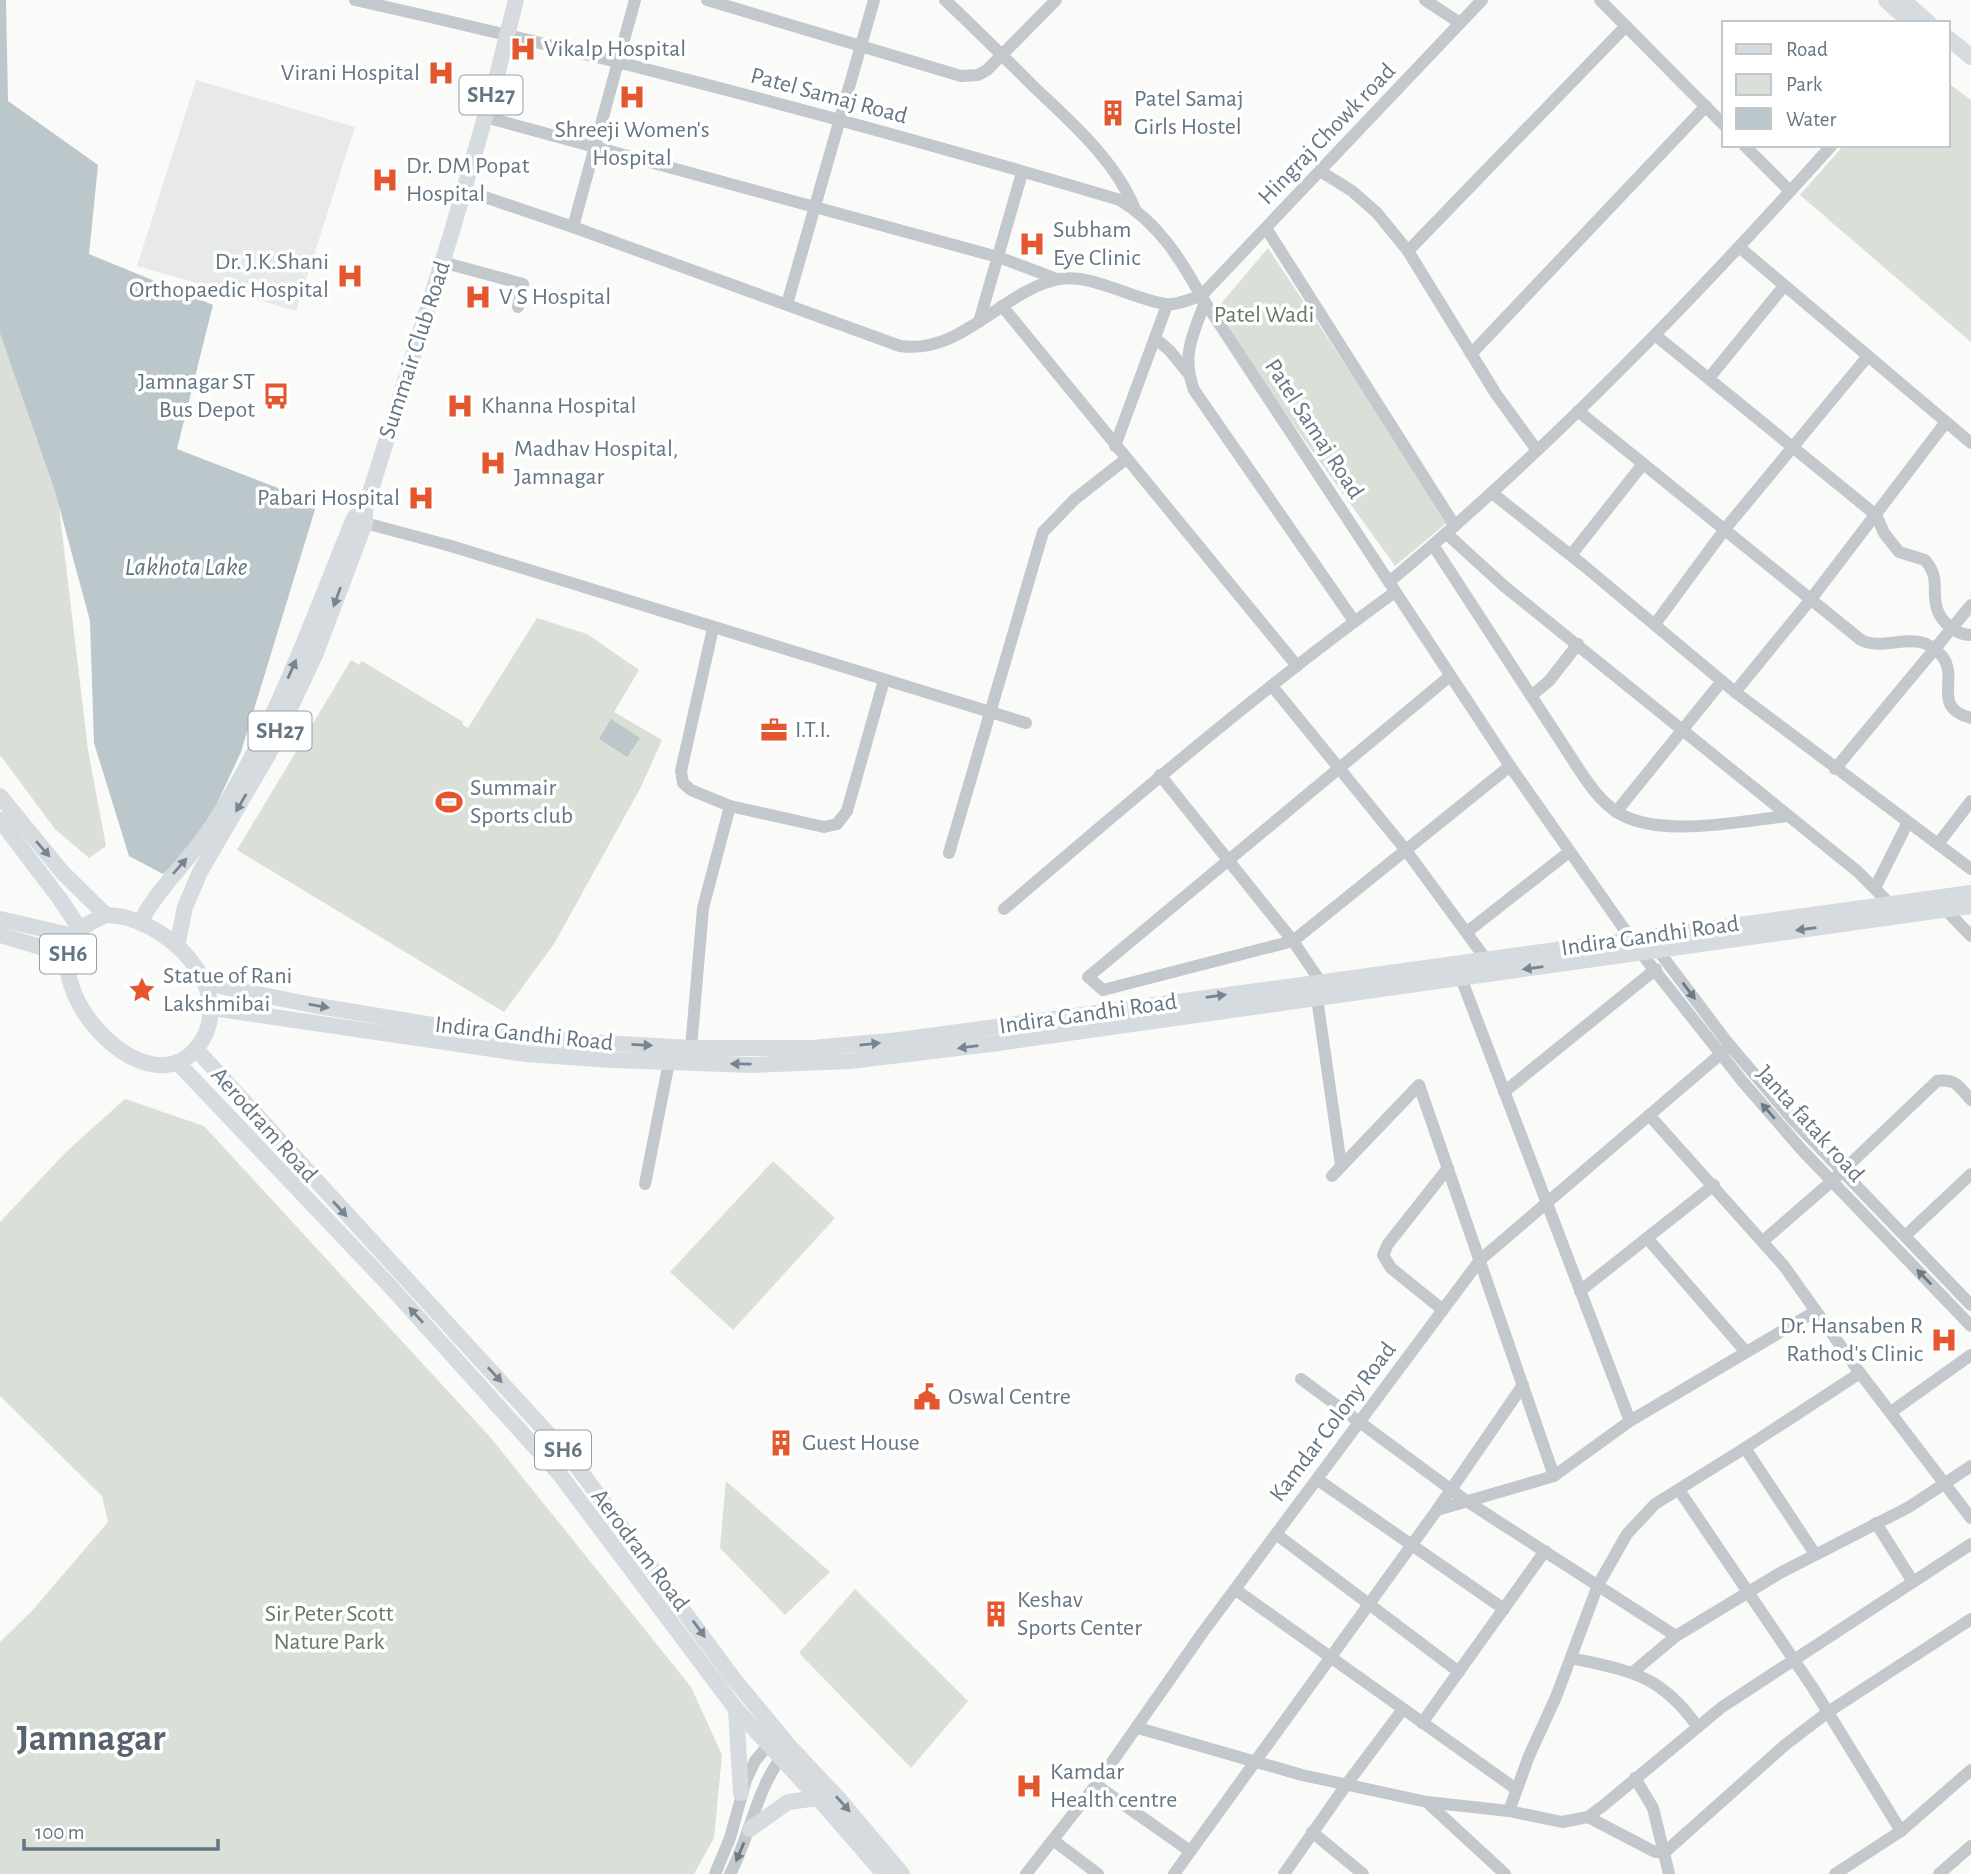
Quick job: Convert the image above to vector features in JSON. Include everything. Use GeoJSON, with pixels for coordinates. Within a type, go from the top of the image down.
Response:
{"type":"FeatureCollection","features":[{"type":"Feature","properties":{"kind":"main road","name":"SH27"},"geometry":{"type":"LineString","coordinates":[[464,190],[516,0]]}},
{"type":"Feature","properties":{"kind":"main road"},"geometry":{"type":"LineString","coordinates":[[1886,0],[1909,21]]}},
{"type":"Feature","properties":{"kind":"main road"},"geometry":{"type":"LineString","coordinates":[[1902,0],[1927,21]]}},
{"type":"Feature","properties":{"kind":"main road"},"geometry":{"type":"LineString","coordinates":[[1950,40],[1971,57]]}},
{"type":"Feature","properties":{"kind":"main road"},"geometry":{"type":"LineString","coordinates":[[1950,54],[1971,70]]}},
{"type":"Feature","properties":{"kind":"main road","name":"Summair Club Road"},"geometry":{"type":"LineString","coordinates":[[177,946],[185,907],[200,872],[268,755],[316,653],[365,516],[464,190]]}},
{"type":"Feature","properties":{"kind":"main road","name":"Summair Club Road"},"geometry":{"type":"LineString","coordinates":[[141,921],[153,899],[214,824],[259,743],[354,518],[365,516]]}},
{"type":"Feature","properties":{"kind":"main road"},"geometry":{"type":"LineString","coordinates":[[0,796],[63,873],[106,915]]}},
{"type":"Feature","properties":{"kind":"main road"},"geometry":{"type":"LineString","coordinates":[[0,820],[60,899],[77,932]]}},
{"type":"Feature","properties":{"kind":"main road","name":"Indira Gandhi Road"},"geometry":{"type":"LineString","coordinates":[[212,1009],[526,1054],[752,1065],[850,1061],[1641,953],[1896,910],[1971,893]]}},
{"type":"Feature","properties":{"kind":"main road","name":"Indira Gandhi Road"},"geometry":{"type":"LineString","coordinates":[[205,983],[312,1005],[481,1033],[691,1048],[841,1047],[1631,938],[1896,910],[1971,906]]}},
{"type":"Feature","properties":{"kind":"main road","name":"SH6"},"geometry":{"type":"LineString","coordinates":[[177,1062],[158,1066],[133,1058],[96,1027],[71,989],[67,972],[67,955],[77,932],[106,915],[121,915],[141,921],[177,946],[194,965],[205,983],[212,1009]]}},
{"type":"Feature","properties":{"kind":"main road","name":"SH6"},"geometry":{"type":"LineString","coordinates":[[0,919],[77,932]]}},
{"type":"Feature","properties":{"kind":"main road","name":"SH6"},"geometry":{"type":"LineString","coordinates":[[0,935],[67,955]]}},
{"type":"Feature","properties":{"kind":"main road"},"geometry":{"type":"LineString","coordinates":[[177,1062],[196,1049],[210,1025],[212,1009]]}},
{"type":"Feature","properties":{"kind":"main road","name":"Aerodram Road"},"geometry":{"type":"LineString","coordinates":[[196,1049],[573,1461],[733,1678],[773,1739],[818,1798],[884,1874]]}},
{"type":"Feature","properties":{"kind":"main road","name":"Aerodram Road"},"geometry":{"type":"LineString","coordinates":[[177,1062],[389,1285],[561,1476],[736,1709],[773,1739]]}},
{"type":"Feature","properties":{"kind":"main road"},"geometry":{"type":"LineString","coordinates":[[736,1709],[741,1793]]}},
{"type":"Feature","properties":{"kind":"main road","name":"Aerodram Road"},"geometry":{"type":"LineString","coordinates":[[785,1753],[838,1798],[902,1874]]}},
{"type":"Feature","properties":{"kind":"main road"},"geometry":{"type":"LineString","coordinates":[[750,1829],[788,1802],[818,1798]]}},
{"type":"Feature","properties":{"kind":"street","name":"Patel Samaj Road"},"geometry":{"type":"LineString","coordinates":[[355,0],[387,3],[506,37],[618,63],[840,121],[1120,200],[1136,209],[1175,250],[1203,299],[1450,676],[1569,852],[1631,938]]}},
{"type":"Feature","properties":{"kind":"street"},"geometry":{"type":"LineString","coordinates":[[573,227],[635,0]]}},
{"type":"Feature","properties":{"kind":"street"},"geometry":{"type":"LineString","coordinates":[[706,0],[961,76],[978,75],[987,70],[1056,0]]}},
{"type":"Feature","properties":{"kind":"street"},"geometry":{"type":"LineString","coordinates":[[787,304],[874,0]]}},
{"type":"Feature","properties":{"kind":"street"},"geometry":{"type":"LineString","coordinates":[[945,0],[1084,136],[1116,174],[1136,209]]}},
{"type":"Feature","properties":{"kind":"street"},"geometry":{"type":"LineString","coordinates":[[1425,0],[1461,23]]}},
{"type":"Feature","properties":{"kind":"street","name":"Hingraj Chowk road"},"geometry":{"type":"LineString","coordinates":[[1203,299],[1266,228],[1482,0]]}},
{"type":"Feature","properties":{"kind":"street"},"geometry":{"type":"LineString","coordinates":[[1600,0],[1722,123]]}},
{"type":"Feature","properties":{"kind":"street"},"geometry":{"type":"LineString","coordinates":[[1612,11],[1622,0]]}},
{"type":"Feature","properties":{"kind":"street"},"geometry":{"type":"LineString","coordinates":[[1408,251],[1626,26]]}},
{"type":"Feature","properties":{"kind":"street"},"geometry":{"type":"LineString","coordinates":[[1471,354],[1706,106]]}},
{"type":"Feature","properties":{"kind":"street"},"geometry":{"type":"LineString","coordinates":[[485,117],[998,257],[1058,279]]}},
{"type":"Feature","properties":{"kind":"street"},"geometry":{"type":"LineString","coordinates":[[1746,147],[1790,191]]}},
{"type":"Feature","properties":{"kind":"street"},"geometry":{"type":"LineString","coordinates":[[1004,909],[1160,775],[1354,621],[1392,587],[1655,335],[1830,147]]}},
{"type":"Feature","properties":{"kind":"street"},"geometry":{"type":"LineString","coordinates":[[1320,171],[1352,191],[1377,213],[1408,251],[1471,354],[1536,449]]}},
{"type":"Feature","properties":{"kind":"street"},"geometry":{"type":"LineString","coordinates":[[979,322],[1022,173]]}},
{"type":"Feature","properties":{"kind":"street"},"geometry":{"type":"LineString","coordinates":[[464,190],[900,346],[932,346],[979,322],[1044,283],[1058,279],[1074,278],[1167,305],[1203,299],[1188,354],[1188,373],[1194,390],[1354,621]]}},
{"type":"Feature","properties":{"kind":"street"},"geometry":{"type":"LineString","coordinates":[[1266,228],[1451,530],[1504,586],[1788,816],[1875,888],[1896,910]]}},
{"type":"Feature","properties":{"kind":"street"},"geometry":{"type":"LineString","coordinates":[[1739,247],[1971,443]]}},
{"type":"Feature","properties":{"kind":"street"},"geometry":{"type":"LineString","coordinates":[[442,262],[523,284],[518,307]]}},
{"type":"Feature","properties":{"kind":"street"},"geometry":{"type":"LineString","coordinates":[[1709,378],[1784,286]]}},
{"type":"Feature","properties":{"kind":"street"},"geometry":{"type":"LineString","coordinates":[[1115,446],[1167,305]]}},
{"type":"Feature","properties":{"kind":"street"},"geometry":{"type":"LineString","coordinates":[[1002,306],[1297,666]]}},
{"type":"Feature","properties":{"kind":"street"},"geometry":{"type":"LineString","coordinates":[[1655,335],[1876,515],[1891,545],[1899,552],[1925,560],[1935,577],[1938,612],[1951,629],[1971,635]]}},
{"type":"Feature","properties":{"kind":"street"},"geometry":{"type":"LineString","coordinates":[[1155,338],[1188,373]]}},
{"type":"Feature","properties":{"kind":"street"},"geometry":{"type":"LineString","coordinates":[[1655,624],[1725,529],[1868,355]]}},
{"type":"Feature","properties":{"kind":"street"},"geometry":{"type":"LineString","coordinates":[[1578,411],[1869,644],[1903,640],[1915,641],[1934,649],[1945,662],[1950,705],[1959,715],[1971,718]]}},
{"type":"Feature","properties":{"kind":"street"},"geometry":{"type":"LineString","coordinates":[[1735,692],[1811,599],[1946,422]]}},
{"type":"Feature","properties":{"kind":"street"},"geometry":{"type":"LineString","coordinates":[[949,853],[1043,532],[1074,499],[1126,459]]}},
{"type":"Feature","properties":{"kind":"street"},"geometry":{"type":"LineString","coordinates":[[1571,555],[1643,464]]}},
{"type":"Feature","properties":{"kind":"street"},"geometry":{"type":"LineString","coordinates":[[1492,493],[1735,692],[1971,869]]}},
{"type":"Feature","properties":{"kind":"street"},"geometry":{"type":"LineString","coordinates":[[365,516],[451,546],[1026,723]]}},
{"type":"Feature","properties":{"kind":"street"},"geometry":{"type":"LineString","coordinates":[[1433,545],[1595,793],[1616,812],[1634,821],[1671,827],[1788,816]]}},
{"type":"Feature","properties":{"kind":"street"},"geometry":{"type":"LineString","coordinates":[[1836,769],[1971,606]]}},
{"type":"Feature","properties":{"kind":"street"},"geometry":{"type":"LineString","coordinates":[[713,628],[681,771],[683,783],[691,790],[730,806],[824,827],[837,824],[847,811],[884,680]]}},
{"type":"Feature","properties":{"kind":"street"},"geometry":{"type":"LineString","coordinates":[[1531,696],[1549,681],[1578,644]]}},
{"type":"Feature","properties":{"kind":"street"},"geometry":{"type":"LineString","coordinates":[[1450,676],[1088,977],[1103,990],[1293,941],[1510,766]]}},
{"type":"Feature","properties":{"kind":"street"},"geometry":{"type":"LineString","coordinates":[[1616,812],[1722,681]]}},
{"type":"Feature","properties":{"kind":"street"},"geometry":{"type":"LineString","coordinates":[[1272,686],[1337,769],[1405,849],[1485,958]]}},
{"type":"Feature","properties":{"kind":"street"},"geometry":{"type":"LineString","coordinates":[[1160,775],[1293,941],[1320,981]]}},
{"type":"Feature","properties":{"kind":"street"},"geometry":{"type":"LineString","coordinates":[[1938,844],[1971,801]]}},
{"type":"Feature","properties":{"kind":"street"},"geometry":{"type":"LineString","coordinates":[[691,1048],[703,908],[730,806]]}},
{"type":"Feature","properties":{"kind":"street"},"geometry":{"type":"LineString","coordinates":[[1875,888],[1908,822]]}},
{"type":"Feature","properties":{"kind":"street"},"geometry":{"type":"LineString","coordinates":[[1467,932],[1569,852]]}},
{"type":"Feature","properties":{"kind":"street"},"geometry":{"type":"LineString","coordinates":[[1945,909],[1971,936]]}},
{"type":"Feature","properties":{"kind":"street"},"geometry":{"type":"LineString","coordinates":[[1648,936],[1725,1050],[1969,1299]]}},
{"type":"Feature","properties":{"kind":"street","name":"Janta fatak road"},"geometry":{"type":"LineString","coordinates":[[1631,938],[1725,1050],[1802,1150],[1971,1326]]}},
{"type":"Feature","properties":{"kind":"street"},"geometry":{"type":"LineString","coordinates":[[1504,1092],[1656,970]]}},
{"type":"Feature","properties":{"kind":"street"},"geometry":{"type":"LineString","coordinates":[[1461,978],[1630,1421]]}},
{"type":"Feature","properties":{"kind":"street"},"geometry":{"type":"LineString","coordinates":[[1317,998],[1342,1165]]}},
{"type":"Feature","properties":{"kind":"street","name":"Kamdar Colony Road"},"geometry":{"type":"LineString","coordinates":[[1026,1874],[1097,1785],[1188,1654],[1480,1260],[1725,1050]]}},
{"type":"Feature","properties":{"kind":"street"},"geometry":{"type":"LineString","coordinates":[[645,1184],[669,1062]]}},
{"type":"Feature","properties":{"kind":"street"},"geometry":{"type":"LineString","coordinates":[[1763,1241],[1832,1181],[1937,1080],[1948,1079],[1957,1084],[1971,1100]]}},
{"type":"Feature","properties":{"kind":"street"},"geometry":{"type":"LineString","coordinates":[[1332,1176],[1419,1085],[1554,1476]]}},
{"type":"Feature","properties":{"kind":"street"},"geometry":{"type":"LineString","coordinates":[[1649,1115],[1763,1241],[1971,1518]]}},
{"type":"Feature","properties":{"kind":"street"},"geometry":{"type":"LineString","coordinates":[[1443,1310],[1391,1268],[1382,1255],[1448,1168]]}},
{"type":"Feature","properties":{"kind":"street"},"geometry":{"type":"LineString","coordinates":[[1905,1236],[1971,1174]]}},
{"type":"Feature","properties":{"kind":"street"},"geometry":{"type":"LineString","coordinates":[[1580,1291],[1714,1185]]}},
{"type":"Feature","properties":{"kind":"street"},"geometry":{"type":"LineString","coordinates":[[1647,1238],[1746,1352]]}},
{"type":"Feature","properties":{"kind":"street"},"geometry":{"type":"LineString","coordinates":[[1437,1510],[1554,1476],[1630,1421],[1816,1311]]}},
{"type":"Feature","properties":{"kind":"street"},"geometry":{"type":"LineString","coordinates":[[1891,1412],[1971,1355]]}},
{"type":"Feature","properties":{"kind":"street"},"geometry":{"type":"LineString","coordinates":[[1509,1811],[1598,1585],[1627,1534],[1656,1504],[1860,1373]]}},
{"type":"Feature","properties":{"kind":"street"},"geometry":{"type":"LineString","coordinates":[[1301,1379],[1468,1502],[1676,1636]]}},
{"type":"Feature","properties":{"kind":"street"},"geometry":{"type":"LineString","coordinates":[[1174,1874],[1452,1489],[1523,1385]]}},
{"type":"Feature","properties":{"kind":"street"},"geometry":{"type":"LineString","coordinates":[[1745,1448],[1815,1554]]}},
{"type":"Feature","properties":{"kind":"street"},"geometry":{"type":"LineString","coordinates":[[1633,1672],[1676,1636],[1780,1573],[1909,1507],[1971,1466]]}},
{"type":"Feature","properties":{"kind":"street"},"geometry":{"type":"LineString","coordinates":[[1318,1480],[1504,1609]]}},
{"type":"Feature","properties":{"kind":"street"},"geometry":{"type":"LineString","coordinates":[[1678,1490],[1794,1660],[1901,1831]]}},
{"type":"Feature","properties":{"kind":"street"},"geometry":{"type":"LineString","coordinates":[[1877,1523],[1913,1582]]}},
{"type":"Feature","properties":{"kind":"street"},"geometry":{"type":"LineString","coordinates":[[1276,1534],[1459,1672]]}},
{"type":"Feature","properties":{"kind":"street"},"geometry":{"type":"LineString","coordinates":[[1138,1728],[1253,1762],[1427,1802],[1509,1811],[1563,1822],[1588,1817],[1697,1726],[1758,1682],[1971,1544]]}},
{"type":"Feature","properties":{"kind":"street"},"geometry":{"type":"LineString","coordinates":[[1422,1723],[1545,1552]]}},
{"type":"Feature","properties":{"kind":"street"},"geometry":{"type":"LineString","coordinates":[[1236,1590],[1516,1789]]}},
{"type":"Feature","properties":{"kind":"street"},"geometry":{"type":"LineString","coordinates":[[1588,1817],[1655,1852],[1665,1852],[1785,1745],[1828,1712],[1971,1619]]}},
{"type":"Feature","properties":{"kind":"street"},"geometry":{"type":"LineString","coordinates":[[1571,1658],[1633,1672],[1674,1697],[1697,1726]]}},
{"type":"Feature","properties":{"kind":"street"},"geometry":{"type":"LineString","coordinates":[[1284,1874],[1402,1709]]}},
{"type":"Feature","properties":{"kind":"street"},"geometry":{"type":"LineString","coordinates":[[715,1874],[730,1838],[741,1793],[755,1761],[773,1739]]}},
{"type":"Feature","properties":{"kind":"street"},"geometry":{"type":"LineString","coordinates":[[730,1874],[750,1829],[760,1797],[785,1753]]}},
{"type":"Feature","properties":{"kind":"street"},"geometry":{"type":"LineString","coordinates":[[1835,1874],[1852,1869],[1901,1831],[1971,1770]]}},
{"type":"Feature","properties":{"kind":"street"},"geometry":{"type":"LineString","coordinates":[[1635,1778],[1653,1808],[1669,1874]]}},
{"type":"Feature","properties":{"kind":"street"},"geometry":{"type":"LineString","coordinates":[[1097,1785],[1190,1851]]}},
{"type":"Feature","properties":{"kind":"street"},"geometry":{"type":"LineString","coordinates":[[1427,1802],[1505,1874]]}},
{"type":"Feature","properties":{"kind":"street"},"geometry":{"type":"LineString","coordinates":[[1312,1832],[1363,1874]]}},
{"type":"Feature","properties":{"kind":"street"},"geometry":{"type":"LineString","coordinates":[[1053,1840],[1098,1874]]}},
{"type":"Feature","properties":{"kind":"street"},"geometry":{"type":"LineString","coordinates":[[1939,1874],[1971,1846]]}},
{"type":"Feature","properties":{"kind":"street"},"geometry":{"type":"LineString","coordinates":[[1484,1874],[1493,1863]]}},
{"type":"Feature","properties":{"kind":"shaded area"},"geometry":{"type":"Polygon","coordinates":[[[196,80],[355,127],[296,311],[137,266],[196,80]]]}},
{"type":"Feature","properties":{"kind":"green space"},"geometry":{"type":"Polygon","coordinates":[[[1950,84],[1971,100],[1971,342],[1800,195],[1842,147],[1950,147],[1950,84]]]}},
{"type":"Feature","properties":{"kind":"green space","name":"Patel Wadi"},"geometry":{"type":"Polygon","coordinates":[[[1268,248],[1449,521],[1395,566],[1213,313],[1268,248]]]}},
{"type":"Feature","properties":{"kind":"green space"},"geometry":{"type":"Polygon","coordinates":[[[0,317],[57,490],[88,750],[106,846],[89,858],[55,829],[0,755],[0,317]]]}},
{"type":"Feature","properties":{"kind":"green space","name":"Summair Sports club"},"geometry":{"type":"Polygon","coordinates":[[[537,618],[587,634],[639,670],[614,712],[662,740],[641,787],[554,944],[504,1012],[237,850],[351,660],[359,665],[362,661],[463,722],[468,728],[537,618]]]}},
{"type":"Feature","properties":{"kind":"green space","name":"Sir Peter Scott Nature Park"},"geometry":{"type":"Polygon","coordinates":[[[125,1099],[204,1126],[491,1438],[691,1687],[722,1755],[714,1838],[694,1874],[0,1874],[0,1642],[32,1611],[108,1522],[102,1496],[0,1396],[0,1222],[66,1152],[125,1099]]]}},
{"type":"Feature","properties":{"kind":"green space"},"geometry":{"type":"Polygon","coordinates":[[[773,1161],[835,1218],[733,1330],[670,1272],[773,1161]]]}},
{"type":"Feature","properties":{"kind":"green space"},"geometry":{"type":"Polygon","coordinates":[[[726,1481],[830,1572],[785,1615],[720,1548],[726,1481]]]}},
{"type":"Feature","properties":{"kind":"green space"},"geometry":{"type":"Polygon","coordinates":[[[855,1589],[968,1701],[911,1768],[799,1653],[855,1589]]]}},
{"type":"Feature","properties":{"kind":"water","name":"Lakhota Lake"},"geometry":{"type":"Polygon","coordinates":[[[0,0],[6,0],[8,101],[98,165],[89,254],[213,305],[177,449],[317,503],[241,752],[199,842],[163,874],[129,856],[94,743],[90,621],[55,491],[0,333],[0,0]]]}},
{"type":"Feature","properties":{"kind":"water"},"geometry":{"type":"Polygon","coordinates":[[[611,719],[640,738],[627,757],[599,739],[611,719]]]}},
{"type":"Feature","properties":{"kind":"place","name":"Vikalp Hospital"},"geometry":{"type":"Point","coordinates":[523,49]}},
{"type":"Feature","properties":{"kind":"place","name":"Virani Hospital"},"geometry":{"type":"Point","coordinates":[441,73]}},
{"type":"Feature","properties":{"kind":"place","name":"Shreeji Women's Hospital"},"geometry":{"type":"Point","coordinates":[632,97]}},
{"type":"Feature","properties":{"kind":"place","name":"Patel Samaj Girls Hostel"},"geometry":{"type":"Point","coordinates":[1113,113]}},
{"type":"Feature","properties":{"kind":"place","name":"Dr. DM Popat Hospital"},"geometry":{"type":"Point","coordinates":[385,180]}},
{"type":"Feature","properties":{"kind":"place","name":"Subham Eye Clinic"},"geometry":{"type":"Point","coordinates":[1032,244]}},
{"type":"Feature","properties":{"kind":"place","name":"Dr. J.K.Shani Orthopaedic Hospital"},"geometry":{"type":"Point","coordinates":[350,276]}},
{"type":"Feature","properties":{"kind":"place","name":"V S Hospital"},"geometry":{"type":"Point","coordinates":[478,297]}},
{"type":"Feature","properties":{"kind":"place","name":"Jamnagar ST Bus Depot"},"geometry":{"type":"Point","coordinates":[276,396]}},
{"type":"Feature","properties":{"kind":"place","name":"Khanna Hospital"},"geometry":{"type":"Point","coordinates":[460,406]}},
{"type":"Feature","properties":{"kind":"place","name":"Madhav Hospital, Jamnagar"},"geometry":{"type":"Point","coordinates":[493,463]}},
{"type":"Feature","properties":{"kind":"place","name":"Pabari Hospital"},"geometry":{"type":"Point","coordinates":[421,498]}},
{"type":"Feature","properties":{"kind":"place","name":"I.T.I."},"geometry":{"type":"Point","coordinates":[774,730]}},
{"type":"Feature","properties":{"kind":"place","name":"Summair Sports club"},"geometry":{"type":"Point","coordinates":[449,802]}},
{"type":"Feature","properties":{"kind":"place","name":"Statue of Rani Lakshmibai"},"geometry":{"type":"Point","coordinates":[142,990]}},
{"type":"Feature","properties":{"kind":"place","name":"Dr. Hansaben R Rathod's Clinic"},"geometry":{"type":"Point","coordinates":[1944,1340]}},
{"type":"Feature","properties":{"kind":"place","name":"Oswal Centre"},"geometry":{"type":"Point","coordinates":[927,1397]}},
{"type":"Feature","properties":{"kind":"place","name":"Guest House"},"geometry":{"type":"Point","coordinates":[781,1443]}},
{"type":"Feature","properties":{"kind":"place","name":"Keshav Sports Center"},"geometry":{"type":"Point","coordinates":[996,1614]}},
{"type":"Feature","properties":{"kind":"place","name":"Kamdar Health centre"},"geometry":{"type":"Point","coordinates":[1029,1786]}},
{"type":"Feature","properties":{"kind":"district","name":"Jamnagar"},"geometry":{"type":"Point","coordinates":[91,1739]}}]}
